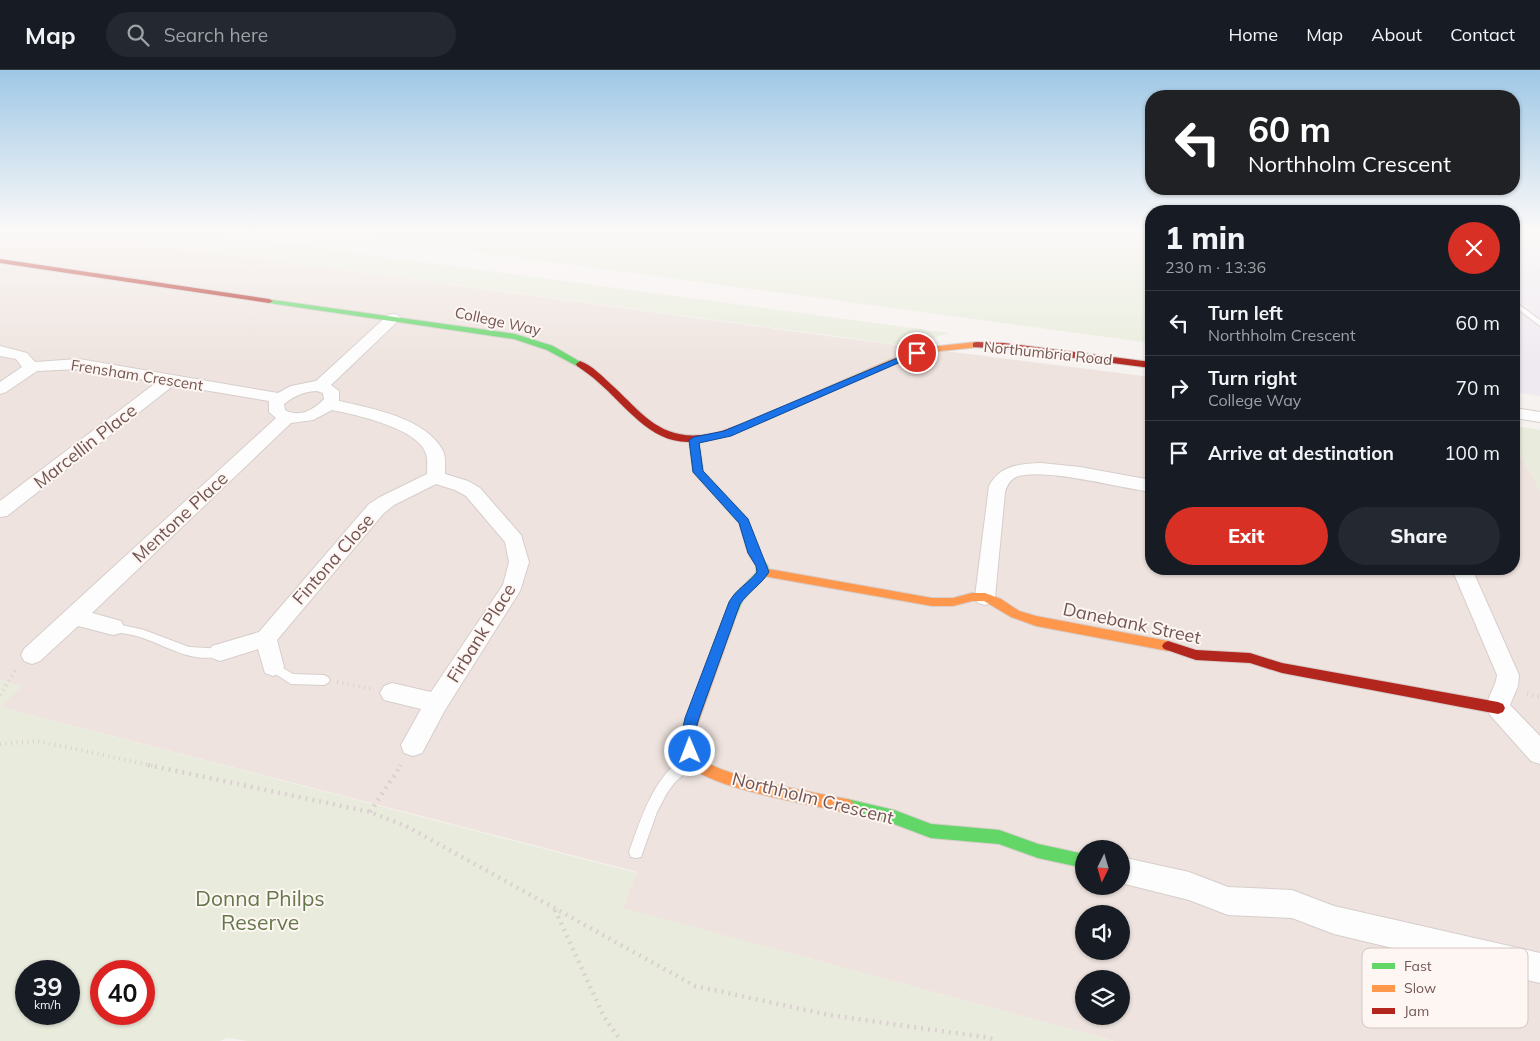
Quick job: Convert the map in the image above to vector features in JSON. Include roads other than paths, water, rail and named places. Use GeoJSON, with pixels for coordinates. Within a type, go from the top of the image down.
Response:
{"type":"FeatureCollection","features":[{"type":"Feature","properties":{"kind":"street","name":"College Way"},"geometry":{"type":"LineString","coordinates":[[93,275],[515,337],[546,347],[572,359],[596,376],[648,428],[663,436],[694,440],[727,434],[905,357],[944,348]]}},
{"type":"Feature","properties":{"kind":"street"},"geometry":{"type":"LineString","coordinates":[[320,386],[330,391],[332,399],[329,404],[315,413],[305,416],[287,417],[277,412],[275,408],[280,398],[295,390],[320,386],[393,318]]}},
{"type":"Feature","properties":{"kind":"street","name":"Northumbria Road"},"geometry":{"type":"LineString","coordinates":[[944,348],[975,345],[1004,346],[1145,364]]}},
{"type":"Feature","properties":{"kind":"street"},"geometry":{"type":"LineString","coordinates":[[0,351],[22,356],[28,365],[33,367]]}},
{"type":"Feature","properties":{"kind":"street","name":"Frensham Crescent"},"geometry":{"type":"LineString","coordinates":[[33,367],[72,363],[280,398]]}},
{"type":"Feature","properties":{"kind":"street"},"geometry":{"type":"LineString","coordinates":[[0,389],[33,367]]}},
{"type":"Feature","properties":{"kind":"street","name":"Marcellin Place"},"geometry":{"type":"LineString","coordinates":[[0,511],[170,380]]}},
{"type":"Feature","properties":{"kind":"street"},"geometry":{"type":"LineString","coordinates":[[329,404],[388,419],[413,432],[435,452],[436,477]]}},
{"type":"Feature","properties":{"kind":"street"},"geometry":{"type":"LineString","coordinates":[[1520,414],[1540,417]]}},
{"type":"Feature","properties":{"kind":"street","name":"Mentone Place"},"geometry":{"type":"LineString","coordinates":[[32,655],[287,417]]}},
{"type":"Feature","properties":{"kind":"street"},"geometry":{"type":"LineString","coordinates":[[693,758],[688,742],[692,718],[735,602],[742,591],[755,583],[763,572],[762,566],[754,553],[744,522],[698,472],[694,440]]}},
{"type":"Feature","properties":{"kind":"street"},"geometry":{"type":"LineString","coordinates":[[763,572],[932,602],[953,602],[972,597],[985,597],[996,492],[1000,480],[1006,475],[1023,470],[1044,469],[1145,485]]}},
{"type":"Feature","properties":{"kind":"street","name":"Fintona Close"},"geometry":{"type":"LineString","coordinates":[[266,638],[376,509],[387,501],[436,477]]}},
{"type":"Feature","properties":{"kind":"street","name":"Firbank Place"},"geometry":{"type":"LineString","coordinates":[[413,745],[437,703],[513,586],[519,562],[514,540],[473,492],[461,485],[436,477]]}},
{"type":"Feature","properties":{"kind":"street"},"geometry":{"type":"LineString","coordinates":[[1465,575],[1508,675],[1507,690],[1499,699],[1498,708],[1540,753]]}},
{"type":"Feature","properties":{"kind":"street","name":"Danebank Street"},"geometry":{"type":"LineString","coordinates":[[985,597],[998,602],[1015,614],[1036,621],[1165,645],[1196,655],[1250,658],[1282,668],[1498,708]]}},
{"type":"Feature","properties":{"kind":"street"},"geometry":{"type":"LineString","coordinates":[[74,617],[113,627]]}},
{"type":"Feature","properties":{"kind":"street"},"geometry":{"type":"LineString","coordinates":[[220,652],[266,638],[273,667]]}},
{"type":"Feature","properties":{"kind":"street"},"geometry":{"type":"LineString","coordinates":[[392,693],[437,703]]}},
{"type":"Feature","properties":{"kind":"street","name":"Northholm Crescent"},"geometry":{"type":"LineString","coordinates":[[693,758],[708,771],[732,779],[894,817],[931,831],[992,835],[1038,851],[1075,860]]}},
{"type":"Feature","properties":{"kind":"street"},"geometry":{"type":"LineString","coordinates":[[1130,872],[1189,886],[1228,901],[1292,904],[1334,920],[1454,948]]}},
{"type":"Feature","properties":{"kind":"lane"},"geometry":{"type":"LineString","coordinates":[[1520,308],[1540,324]]}},
{"type":"Feature","properties":{"kind":"lane"},"geometry":{"type":"LineString","coordinates":[[113,627],[139,633],[158,642],[196,654],[220,652]]}},
{"type":"Feature","properties":{"kind":"lane"},"geometry":{"type":"LineString","coordinates":[[273,667],[291,679],[324,680]]}},
{"type":"Feature","properties":{"kind":"lane"},"geometry":{"type":"LineString","coordinates":[[636,852],[661,788],[674,772],[693,758]]}},
{"type":"Feature","properties":{"kind":"park label","name":"Donna Philps Reserve"},"geometry":{"type":"Point","coordinates":[260,910]}}]}
